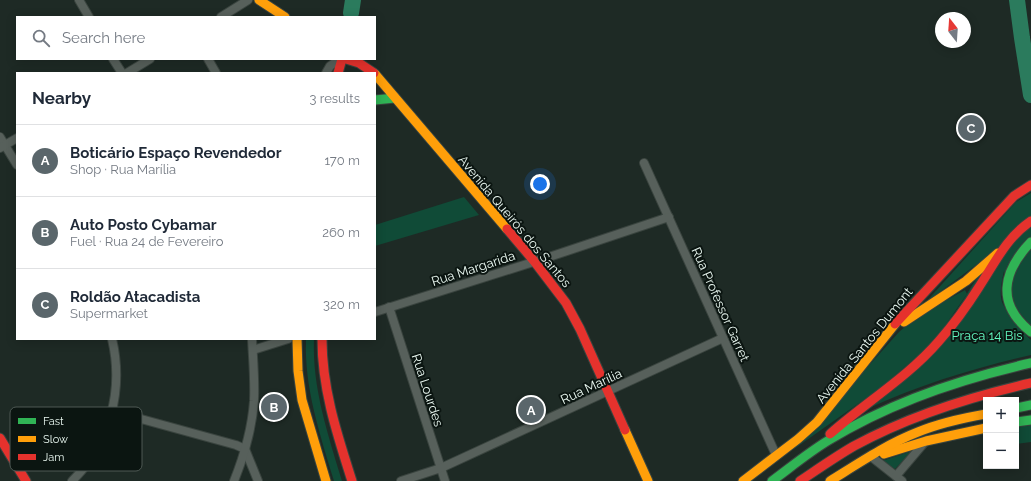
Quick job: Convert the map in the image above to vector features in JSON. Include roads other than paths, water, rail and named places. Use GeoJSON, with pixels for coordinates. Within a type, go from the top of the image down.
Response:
{"type":"FeatureCollection","features":[{"type":"Feature","properties":{"kind":"main road"},"geometry":{"type":"LineString","coordinates":[[259,0],[283,16]]}},
{"type":"Feature","properties":{"kind":"main road"},"geometry":{"type":"LineString","coordinates":[[338,72],[342,60]]}},
{"type":"Feature","properties":{"kind":"main road"},"geometry":{"type":"LineString","coordinates":[[343,60],[358,72]]}},
{"type":"Feature","properties":{"kind":"main road","name":"Avenida Queirós dos Santos"},"geometry":{"type":"LineString","coordinates":[[349,60],[358,63],[373,72]]}},
{"type":"Feature","properties":{"kind":"main road","name":"Avenida Queirós dos Santos"},"geometry":{"type":"LineString","coordinates":[[376,74],[534,261],[566,303],[580,329],[648,481]]}},
{"type":"Feature","properties":{"kind":"main road","name":"Avenida Queirós dos Santos"},"geometry":{"type":"LineString","coordinates":[[376,85],[395,98]]}},
{"type":"Feature","properties":{"kind":"main road"},"geometry":{"type":"LineString","coordinates":[[376,100],[395,98]]}},
{"type":"Feature","properties":{"kind":"main road","name":"Avenida Santos Dumont"},"geometry":{"type":"LineString","coordinates":[[743,481],[798,439],[821,417],[894,325],[1014,196],[1031,184]]}},
{"type":"Feature","properties":{"kind":"main road"},"geometry":{"type":"LineString","coordinates":[[813,451],[837,428],[931,350],[965,308],[998,253],[1008,240],[1016,231],[1031,221]]}},
{"type":"Feature","properties":{"kind":"main road"},"geometry":{"type":"LineString","coordinates":[[1031,242],[1015,260],[1008,278],[1008,298],[1015,316],[1021,324],[1031,332]]}},
{"type":"Feature","properties":{"kind":"main road"},"geometry":{"type":"LineString","coordinates":[[877,346],[907,319],[966,281],[998,253]]}},
{"type":"Feature","properties":{"kind":"main road"},"geometry":{"type":"LineString","coordinates":[[297,340],[298,371],[302,400],[326,481]]}},
{"type":"Feature","properties":{"kind":"main road"},"geometry":{"type":"LineString","coordinates":[[322,340],[322,358],[327,396],[352,481]]}},
{"type":"Feature","properties":{"kind":"main road"},"geometry":{"type":"LineString","coordinates":[[772,481],[836,435],[908,400],[954,383],[1031,363]]}},
{"type":"Feature","properties":{"kind":"main road"},"geometry":{"type":"LineString","coordinates":[[800,481],[841,454],[880,433],[915,417],[955,402],[998,390],[1031,383]]}},
{"type":"Feature","properties":{"kind":"main road"},"geometry":{"type":"LineString","coordinates":[[955,402],[983,403]]}},
{"type":"Feature","properties":{"kind":"main road"},"geometry":{"type":"LineString","coordinates":[[1019,404],[1031,405]]}},
{"type":"Feature","properties":{"kind":"main road"},"geometry":{"type":"LineString","coordinates":[[1019,407],[1031,405]]}},
{"type":"Feature","properties":{"kind":"main road"},"geometry":{"type":"LineString","coordinates":[[830,481],[881,450],[910,435],[948,422],[983,415]]}},
{"type":"Feature","properties":{"kind":"main road"},"geometry":{"type":"LineString","coordinates":[[1019,422],[1031,420]]}},
{"type":"Feature","properties":{"kind":"main road"},"geometry":{"type":"LineString","coordinates":[[862,462],[903,447],[983,429]]}},
{"type":"Feature","properties":{"kind":"main road"},"geometry":{"type":"LineString","coordinates":[[0,438],[10,455]]}},
{"type":"Feature","properties":{"kind":"main road"},"geometry":{"type":"LineString","coordinates":[[20,471],[26,481]]}},
{"type":"Feature","properties":{"kind":"street"},"geometry":{"type":"LineString","coordinates":[[79,0],[88,16]]}},
{"type":"Feature","properties":{"kind":"street"},"geometry":{"type":"LineString","coordinates":[[223,16],[248,0]]}},
{"type":"Feature","properties":{"kind":"street"},"geometry":{"type":"LineString","coordinates":[[114,60],[121,72]]}},
{"type":"Feature","properties":{"kind":"street"},"geometry":{"type":"LineString","coordinates":[[129,72],[148,60]]}},
{"type":"Feature","properties":{"kind":"street"},"geometry":{"type":"LineString","coordinates":[[209,60],[215,72]]}},
{"type":"Feature","properties":{"kind":"street"},"geometry":{"type":"LineString","coordinates":[[327,72],[330,66],[340,60]]}},
{"type":"Feature","properties":{"kind":"street"},"geometry":{"type":"LineString","coordinates":[[0,136],[2,146],[16,164]]}},
{"type":"Feature","properties":{"kind":"street"},"geometry":{"type":"LineString","coordinates":[[2,146],[16,139]]}},
{"type":"Feature","properties":{"kind":"street","name":"Rua Professor Garret"},"geometry":{"type":"LineString","coordinates":[[644,163],[776,455]]}},
{"type":"Feature","properties":{"kind":"street","name":"Rua Margarida"},"geometry":{"type":"LineString","coordinates":[[376,312],[669,217]]}},
{"type":"Feature","properties":{"kind":"street","name":"Rua Lourdes"},"geometry":{"type":"LineString","coordinates":[[388,307],[445,481]]}},
{"type":"Feature","properties":{"kind":"street","name":"Rua Marília"},"geometry":{"type":"LineString","coordinates":[[401,481],[441,468],[723,338]]}},
{"type":"Feature","properties":{"kind":"street"},"geometry":{"type":"LineString","coordinates":[[112,340],[116,354],[117,373],[116,392],[113,407]]}},
{"type":"Feature","properties":{"kind":"street"},"geometry":{"type":"LineString","coordinates":[[234,481],[245,449],[254,399],[252,340]]}},
{"type":"Feature","properties":{"kind":"street"},"geometry":{"type":"LineString","coordinates":[[253,350],[285,340]]}},
{"type":"Feature","properties":{"kind":"street"},"geometry":{"type":"LineString","coordinates":[[142,420],[236,445],[245,449],[258,481]]}},
{"type":"Feature","properties":{"kind":"street"},"geometry":{"type":"LineString","coordinates":[[873,458],[899,478],[926,441]]}},
{"type":"Feature","properties":{"kind":"street"},"geometry":{"type":"LineString","coordinates":[[72,481],[81,471]]}},
{"type":"Feature","properties":{"kind":"waterway"},"geometry":{"type":"LineString","coordinates":[[351,13],[353,0]]}},
{"type":"Feature","properties":{"kind":"waterway"},"geometry":{"type":"LineString","coordinates":[[1017,0],[1031,95]]}},
{"type":"Feature","properties":{"kind":"place","name":"Roldão Atacadista"},"geometry":{"type":"Point","coordinates":[971,128]}},
{"type":"Feature","properties":{"kind":"place","name":"Auto Posto Cybamar"},"geometry":{"type":"Point","coordinates":[274,407]}},
{"type":"Feature","properties":{"kind":"place","name":"Boticário Espaço Revendedor"},"geometry":{"type":"Point","coordinates":[531,410]}},
{"type":"Feature","properties":{"kind":"park label","name":"Praça 14 Bis"},"geometry":{"type":"Point","coordinates":[987,335]}}]}
